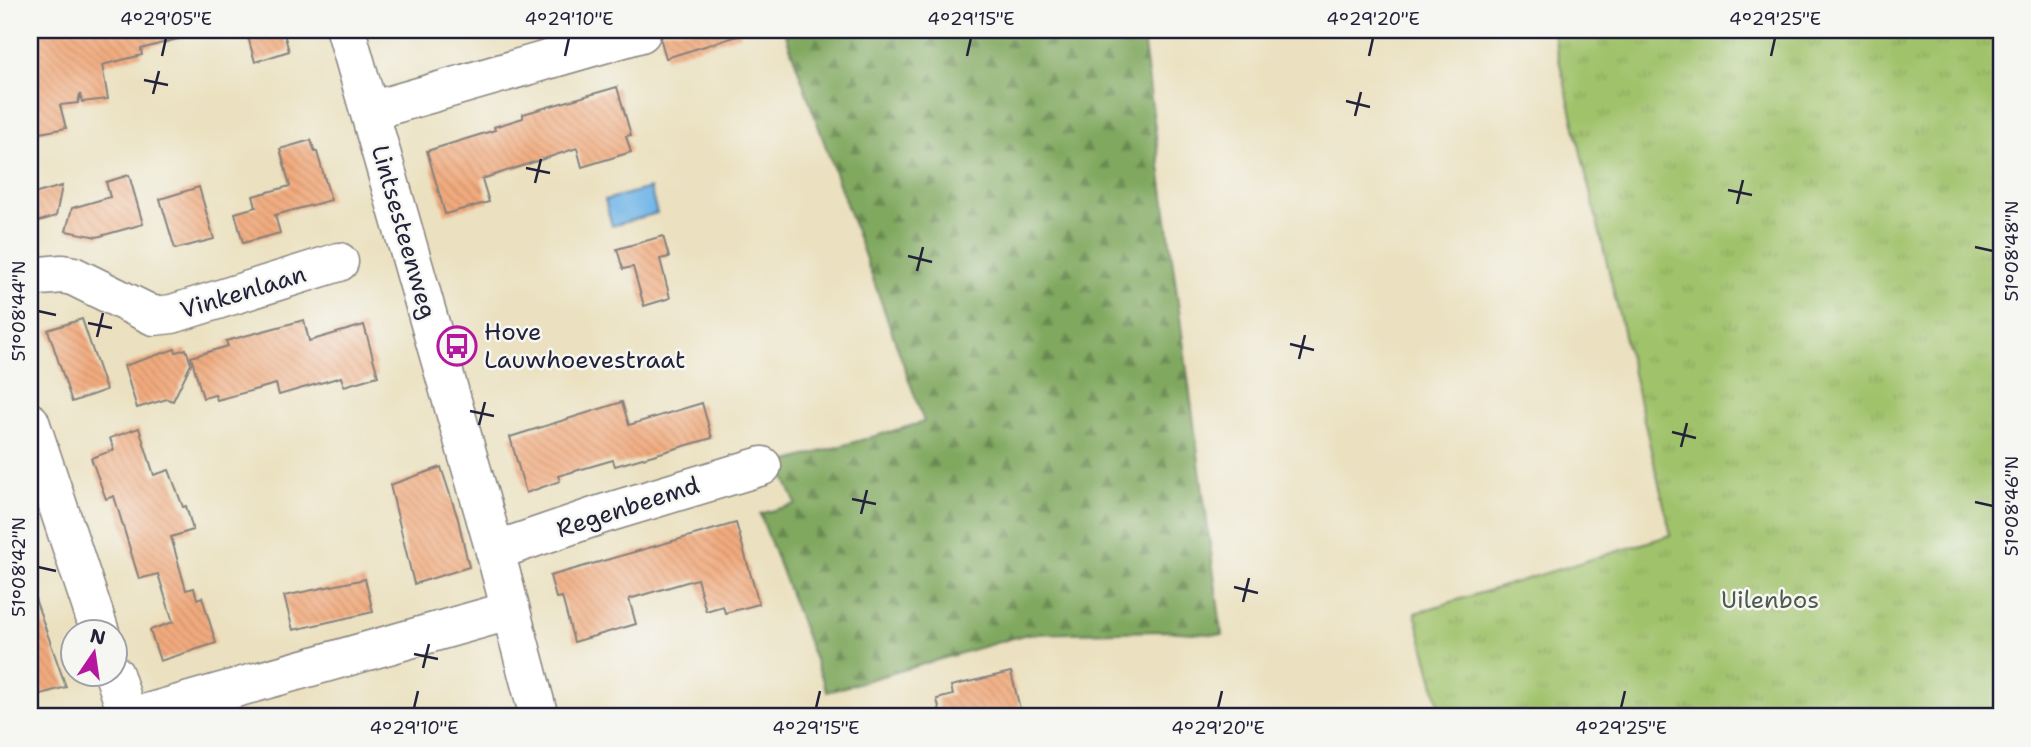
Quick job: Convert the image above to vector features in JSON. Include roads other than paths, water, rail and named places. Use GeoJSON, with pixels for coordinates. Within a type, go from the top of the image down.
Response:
{"type":"FeatureCollection","features":[{"type":"Feature","properties":{"kind":"street","name":"Lintsesteenweg"},"geometry":{"type":"LineString","coordinates":[[346,30],[495,551],[539,717]]}},
{"type":"Feature","properties":{"kind":"street"},"geometry":{"type":"LineString","coordinates":[[370,111],[640,33]]}},
{"type":"Feature","properties":{"kind":"street","name":"Vinkenlaan"},"geometry":{"type":"LineString","coordinates":[[30,277],[62,274],[73,276],[154,316],[172,314],[339,262]]}},
{"type":"Feature","properties":{"kind":"street"},"geometry":{"type":"LineString","coordinates":[[30,422],[95,618]]}},
{"type":"Feature","properties":{"kind":"street","name":"Regenbeemd"},"geometry":{"type":"LineString","coordinates":[[495,551],[603,514],[762,466]]}},
{"type":"Feature","properties":{"kind":"street"},"geometry":{"type":"LineString","coordinates":[[120,688],[131,717],[512,621]]}},
{"type":"Feature","properties":{"kind":"street"},"geometry":{"type":"LineString","coordinates":[[223,717],[512,621]]}},
{"type":"Feature","properties":{"kind":"water"},"geometry":{"type":"Polygon","coordinates":[[[650,188],[657,213],[612,226],[605,200],[650,188]]]}},
{"type":"Feature","properties":{"kind":"place","name":"Hove Lauwhoevestraat"},"geometry":{"type":"Point","coordinates":[457,346]}},
{"type":"Feature","properties":{"kind":"park label","name":"Uilenbos"},"geometry":{"type":"Point","coordinates":[1770,600]}}]}
